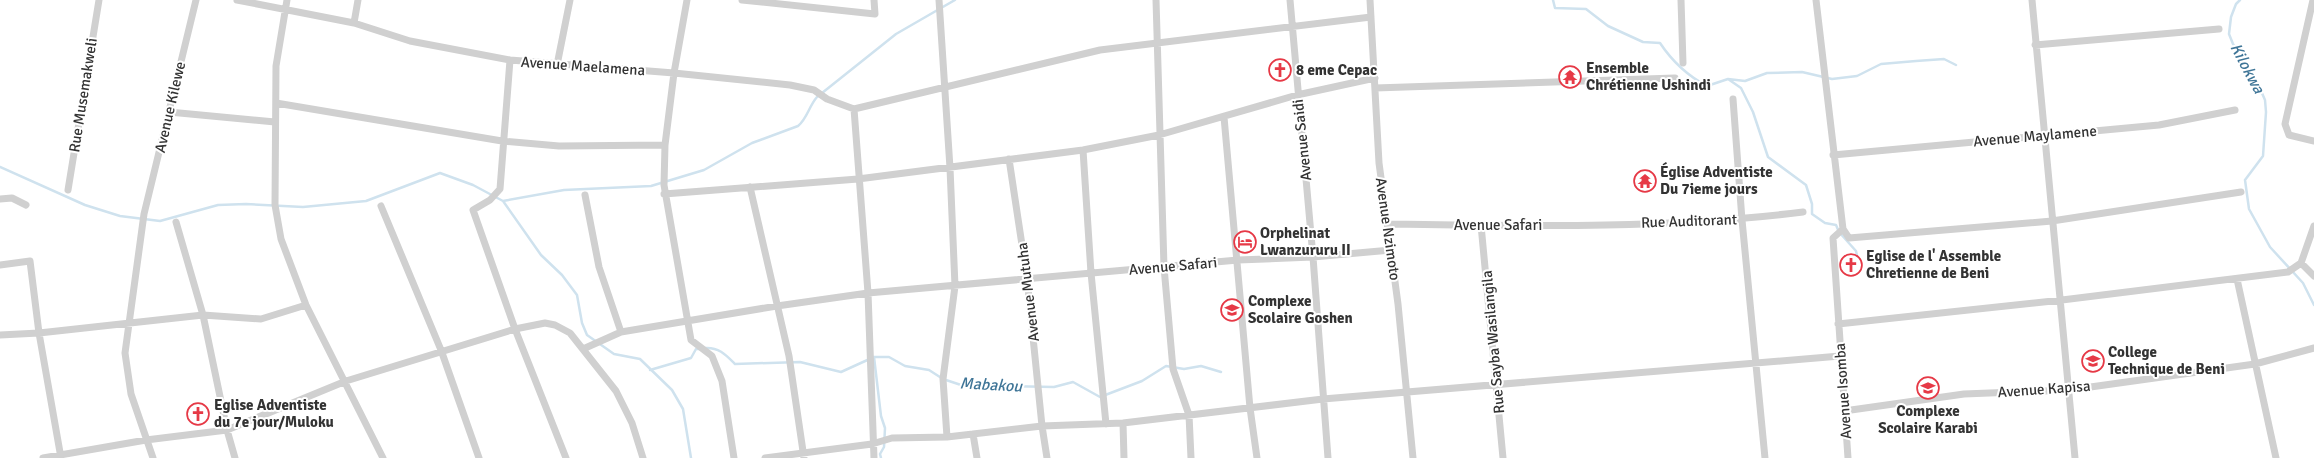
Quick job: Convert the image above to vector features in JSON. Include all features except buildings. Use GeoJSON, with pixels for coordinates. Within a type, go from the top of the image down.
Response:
{"type":"FeatureCollection","features":[{"type":"Feature","properties":{"kind":"street","name":"Rue Musemakweli"},"geometry":{"type":"LineString","coordinates":[[68,190],[99,0]]}},
{"type":"Feature","properties":{"kind":"street","name":"Avenue Kilewe"},"geometry":{"type":"LineString","coordinates":[[153,458],[131,394],[125,353],[144,226],[144,214],[196,0]]}},
{"type":"Feature","properties":{"kind":"street"},"geometry":{"type":"LineString","coordinates":[[237,0],[286,8],[354,23],[358,0]]}},
{"type":"Feature","properties":{"kind":"street"},"geometry":{"type":"LineString","coordinates":[[287,0],[276,66],[275,206],[281,239],[306,305],[346,381],[383,458]]}},
{"type":"Feature","properties":{"kind":"street"},"geometry":{"type":"LineString","coordinates":[[556,65],[570,0]]}},
{"type":"Feature","properties":{"kind":"street"},"geometry":{"type":"LineString","coordinates":[[687,0],[674,73],[665,145],[664,194],[691,340],[712,356],[722,381],[734,458]]}},
{"type":"Feature","properties":{"kind":"street"},"geometry":{"type":"LineString","coordinates":[[742,0],[875,14],[874,0]]}},
{"type":"Feature","properties":{"kind":"street"},"geometry":{"type":"LineString","coordinates":[[1156,0],[1164,267],[1172,367],[1189,415],[1191,458]]}},
{"type":"Feature","properties":{"kind":"street","name":"Avenue Saidi"},"geometry":{"type":"LineString","coordinates":[[1290,0],[1297,95],[1313,257],[1328,458]]}},
{"type":"Feature","properties":{"kind":"street","name":"Avenue Nzimoto"},"geometry":{"type":"LineString","coordinates":[[1370,0],[1379,163],[1388,224],[1408,393],[1413,458]]}},
{"type":"Feature","properties":{"kind":"street"},"geometry":{"type":"LineString","coordinates":[[1681,0],[1683,63]]}},
{"type":"Feature","properties":{"kind":"street"},"geometry":{"type":"LineString","coordinates":[[1816,0],[1841,232],[1849,238],[2052,221],[2241,192]]}},
{"type":"Feature","properties":{"kind":"street"},"geometry":{"type":"LineString","coordinates":[[2032,0],[2035,45],[2046,135],[2052,221],[2062,300],[2075,458]]}},
{"type":"Feature","properties":{"kind":"street"},"geometry":{"type":"LineString","coordinates":[[2313,0],[2285,124],[2289,135],[2314,141]]}},
{"type":"Feature","properties":{"kind":"street"},"geometry":{"type":"LineString","coordinates":[[940,7],[950,168],[955,286],[943,379],[947,437]]}},
{"type":"Feature","properties":{"kind":"street"},"geometry":{"type":"LineString","coordinates":[[874,458],[872,444],[868,293],[858,179],[854,110],[945,86],[1100,50],[1371,17]]}},
{"type":"Feature","properties":{"kind":"street","name":"Avenue Maelamena"},"geometry":{"type":"LineString","coordinates":[[354,23],[410,41],[510,60],[556,65],[674,73],[790,85],[814,90],[827,99],[854,110]]}},
{"type":"Feature","properties":{"kind":"street"},"geometry":{"type":"LineString","coordinates":[[2035,45],[2219,29]]}},
{"type":"Feature","properties":{"kind":"street"},"geometry":{"type":"LineString","coordinates":[[510,60],[502,141],[500,189],[490,200],[473,210],[515,329],[566,458]]}},
{"type":"Feature","properties":{"kind":"street"},"geometry":{"type":"LineString","coordinates":[[664,194],[858,179],[1083,150],[1159,135],[1297,95],[1375,78]]}},
{"type":"Feature","properties":{"kind":"street"},"geometry":{"type":"LineString","coordinates":[[1375,88],[1675,78]]}},
{"type":"Feature","properties":{"kind":"street"},"geometry":{"type":"LineString","coordinates":[[1733,99],[1742,220],[1765,458]]}},
{"type":"Feature","properties":{"kind":"street"},"geometry":{"type":"LineString","coordinates":[[276,103],[502,141],[559,146],[665,145]]}},
{"type":"Feature","properties":{"kind":"street","name":"Avenue Maylamene"},"geometry":{"type":"LineString","coordinates":[[1833,155],[2159,125],[2235,110]]}},
{"type":"Feature","properties":{"kind":"street"},"geometry":{"type":"LineString","coordinates":[[169,112],[275,122]]}},
{"type":"Feature","properties":{"kind":"street"},"geometry":{"type":"LineString","coordinates":[[1224,117],[1238,260],[1250,408],[1257,458]]}},
{"type":"Feature","properties":{"kind":"street"},"geometry":{"type":"LineString","coordinates":[[1083,150],[1091,273],[1106,424]]}},
{"type":"Feature","properties":{"kind":"street","name":"Avenue Mutuha"},"geometry":{"type":"LineString","coordinates":[[1010,159],[1027,278],[1042,426],[1047,458]]}},
{"type":"Feature","properties":{"kind":"street"},"geometry":{"type":"LineString","coordinates":[[750,187],[789,356],[804,455]]}},
{"type":"Feature","properties":{"kind":"street"},"geometry":{"type":"LineString","coordinates":[[585,196],[599,267],[621,332]]}},
{"type":"Feature","properties":{"kind":"street"},"geometry":{"type":"LineString","coordinates":[[0,199],[12,198],[26,205]]}},
{"type":"Feature","properties":{"kind":"street"},"geometry":{"type":"LineString","coordinates":[[381,206],[441,350],[479,458]]}},
{"type":"Feature","properties":{"kind":"street","name":"Rue Auditorant"},"geometry":{"type":"LineString","coordinates":[[1560,224],[1742,220],[1803,212]]}},
{"type":"Feature","properties":{"kind":"street"},"geometry":{"type":"LineString","coordinates":[[176,222],[202,315],[227,430],[236,458]]}},
{"type":"Feature","properties":{"kind":"street","name":"Avenue Safari"},"geometry":{"type":"LineString","coordinates":[[1388,224],[1560,224]]}},
{"type":"Feature","properties":{"kind":"street","name":"Rue Sayba Wasilangila"},"geometry":{"type":"LineString","coordinates":[[1481,225],[1498,386],[1503,458]]}},
{"type":"Feature","properties":{"kind":"street"},"geometry":{"type":"LineString","coordinates":[[1838,324],[2062,300],[2288,272],[2302,263],[2314,226]]}},
{"type":"Feature","properties":{"kind":"street","name":"Avenue Isomba"},"geometry":{"type":"LineString","coordinates":[[1841,232],[1833,238],[1848,458]]}},
{"type":"Feature","properties":{"kind":"street","name":"Avenue Safari"},"geometry":{"type":"LineString","coordinates":[[583,350],[621,332],[688,320],[868,293],[1238,260],[1313,257],[1391,250]]}},
{"type":"Feature","properties":{"kind":"street"},"geometry":{"type":"LineString","coordinates":[[0,265],[30,261],[39,333],[60,456]]}},
{"type":"Feature","properties":{"kind":"street"},"geometry":{"type":"LineString","coordinates":[[2302,263],[2314,276]]}},
{"type":"Feature","properties":{"kind":"street"},"geometry":{"type":"LineString","coordinates":[[2238,279],[2276,458]]}},
{"type":"Feature","properties":{"kind":"street"},"geometry":{"type":"LineString","coordinates":[[0,335],[39,333],[202,315],[261,319],[306,305]]}},
{"type":"Feature","properties":{"kind":"street"},"geometry":{"type":"LineString","coordinates":[[43,458],[146,440],[227,430],[346,381],[441,350],[515,329],[545,324],[555,325],[570,333],[623,401],[643,458]]}},
{"type":"Feature","properties":{"kind":"street","name":"Avenue Kapisa"},"geometry":{"type":"LineString","coordinates":[[1844,411],[1964,394],[2069,390],[2255,364],[2314,348]]}},
{"type":"Feature","properties":{"kind":"street"},"geometry":{"type":"LineString","coordinates":[[765,458],[804,455],[872,444],[881,440],[892,438],[947,437],[1042,426],[1123,423],[1324,399],[1498,386],[1756,362],[1840,356]]}},
{"type":"Feature","properties":{"kind":"street"},"geometry":{"type":"LineString","coordinates":[[1123,423],[1124,458]]}},
{"type":"Feature","properties":{"kind":"street"},"geometry":{"type":"LineString","coordinates":[[973,434],[977,458]]}},
{"type":"Feature","properties":{"kind":"waterway"},"geometry":{"type":"LineString","coordinates":[[503,201],[564,190],[651,186],[704,170],[752,143],[798,126],[804,120],[817,97],[896,34],[955,0]]}},
{"type":"Feature","properties":{"kind":"waterway"},"geometry":{"type":"LineString","coordinates":[[1553,0],[1555,8],[1586,9],[1608,26],[1643,42],[1660,43],[1681,68],[1693,78],[1707,86],[1728,79],[1745,81],[1767,73],[1802,72],[1832,79],[1857,76],[1881,64],[1944,59],[1956,65]]}},
{"type":"Feature","properties":{"kind":"waterway","name":"Kilokwa"},"geometry":{"type":"LineString","coordinates":[[2240,0],[2236,4],[2231,17],[2229,34],[2233,44],[2254,75],[2265,100],[2266,112],[2263,156],[2245,180],[2249,209],[2270,247],[2303,283],[2314,305]]}},
{"type":"Feature","properties":{"kind":"waterway"},"geometry":{"type":"LineString","coordinates":[[1728,79],[1741,88],[1753,112],[1768,157],[1806,185],[1812,204],[1812,214],[1825,223],[1836,225],[1839,232],[1856,251],[1860,269]]}},
{"type":"Feature","properties":{"kind":"waterway"},"geometry":{"type":"LineString","coordinates":[[0,167],[85,205],[120,216],[160,221],[218,205],[246,204],[303,207],[366,201],[440,173],[473,185],[503,201],[541,255],[562,275],[577,295],[582,323],[587,335],[614,354],[640,359],[672,390],[683,409],[691,458]]}},
{"type":"Feature","properties":{"kind":"waterway","name":"Mabakou"},"geometry":{"type":"LineString","coordinates":[[705,348],[718,350],[735,364],[800,362],[841,372],[874,357],[889,357],[905,366],[929,370],[943,379],[961,385],[1054,387],[1073,382],[1100,397],[1142,381],[1166,366],[1184,369],[1201,366],[1221,372]]}},
{"type":"Feature","properties":{"kind":"waterway"},"geometry":{"type":"LineString","coordinates":[[650,370],[691,358],[696,349],[700,349]]}},
{"type":"Feature","properties":{"kind":"waterway"},"geometry":{"type":"LineString","coordinates":[[874,357],[881,416],[885,428],[884,447],[880,454],[881,458]]}},
{"type":"Feature","properties":{"kind":"place","name":"8 eme Cepac"},"geometry":{"type":"Point","coordinates":[1280,70]}},
{"type":"Feature","properties":{"kind":"place","name":"Ensemble Chrétienne Ushindi"},"geometry":{"type":"Point","coordinates":[1570,77]}},
{"type":"Feature","properties":{"kind":"place","name":"Église Adventiste Du 7ieme jours"},"geometry":{"type":"Point","coordinates":[1645,181]}},
{"type":"Feature","properties":{"kind":"place","name":"Orphelinat Lwanzururu II"},"geometry":{"type":"Point","coordinates":[1245,242]}},
{"type":"Feature","properties":{"kind":"place","name":"Eglise de l' Assemble Chretienne de Beni"},"geometry":{"type":"Point","coordinates":[1851,265]}},
{"type":"Feature","properties":{"kind":"place","name":"Complexe Scolaire Goshen"},"geometry":{"type":"Point","coordinates":[1232,310]}},
{"type":"Feature","properties":{"kind":"place","name":"College Technique de Beni"},"geometry":{"type":"Point","coordinates":[2093,361]}},
{"type":"Feature","properties":{"kind":"place","name":"Complexe Scolaire Karabi"},"geometry":{"type":"Point","coordinates":[1928,388]}},
{"type":"Feature","properties":{"kind":"place","name":"Eglise Adventiste du 7e jour/Muloku"},"geometry":{"type":"Point","coordinates":[198,414]}}]}
